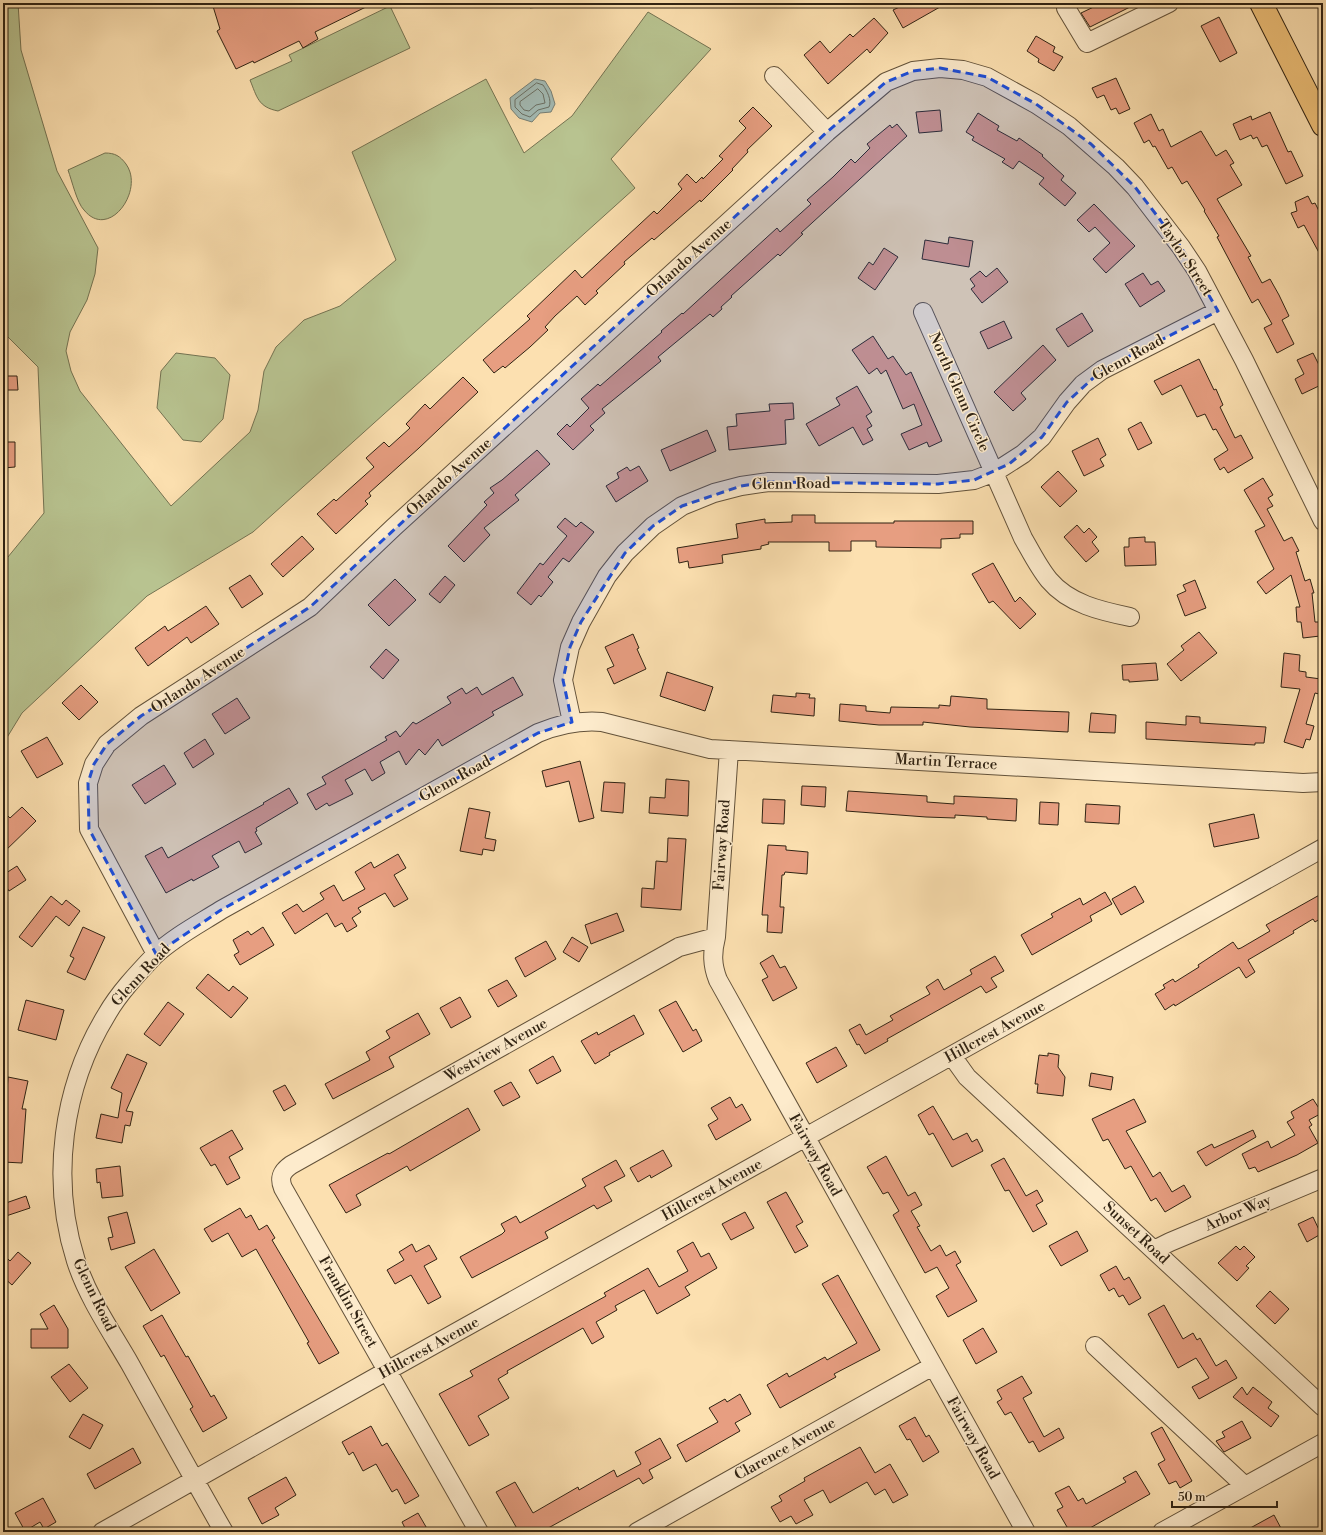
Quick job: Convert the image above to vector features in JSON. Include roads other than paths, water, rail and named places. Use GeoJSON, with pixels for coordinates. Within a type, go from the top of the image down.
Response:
{"type":"FeatureCollection","features":[{"type":"Feature","properties":{"kind":"main road"},"geometry":{"type":"LineString","coordinates":[[1261,3],[1323,125]]}},
{"type":"Feature","properties":{"kind":"street"},"geometry":{"type":"LineString","coordinates":[[1068,3],[1066,8],[1069,15],[1087,44],[1169,3]]}},
{"type":"Feature","properties":{"kind":"street","name":"Orlando Avenue"},"geometry":{"type":"LineString","coordinates":[[156,954],[89,829],[88,783],[94,764],[107,744],[141,716],[310,607],[394,527],[827,132],[886,82],[912,71],[940,68],[963,70]]}},
{"type":"Feature","properties":{"kind":"street","name":"Taylor Street"},"geometry":{"type":"LineString","coordinates":[[963,70],[987,77],[1036,104],[1069,126],[1116,167],[1135,187],[1181,247],[1197,271],[1244,360],[1323,521]]}},
{"type":"Feature","properties":{"kind":"street"},"geometry":{"type":"LineString","coordinates":[[774,76],[827,132]]}},
{"type":"Feature","properties":{"kind":"street","name":"Glenn Road"},"geometry":{"type":"LineString","coordinates":[[224,1532],[95,1303],[76,1263],[64,1214],[62,1172],[65,1129],[77,1076],[91,1043],[107,1012],[133,980],[156,954],[183,933],[221,910],[538,732],[572,722],[563,680],[570,647],[581,622],[607,576],[625,553],[653,526],[682,506],[714,493],[741,486],[769,482],[938,484],[974,480],[994,472],[1024,454],[1042,437],[1066,402],[1079,388],[1102,370],[1218,310]]}},
{"type":"Feature","properties":{"kind":"street","name":"North Glenn Circle"},"geometry":{"type":"LineString","coordinates":[[923,312],[1023,538],[1043,572],[1056,588],[1079,603],[1099,610],[1130,617]]}},
{"type":"Feature","properties":{"kind":"street","name":"Martin Terrace"},"geometry":{"type":"LineString","coordinates":[[572,722],[602,722],[710,749],[1303,783],[1323,782]]}},
{"type":"Feature","properties":{"kind":"street","name":"Fairway Road"},"geometry":{"type":"LineString","coordinates":[[729,750],[713,961],[718,980],[1026,1532]]}},
{"type":"Feature","properties":{"kind":"street","name":"Hillcrest Avenue"},"geometry":{"type":"LineString","coordinates":[[102,1532],[194,1479],[1323,848]]}},
{"type":"Feature","properties":{"kind":"street","name":"Westview Avenue"},"geometry":{"type":"LineString","coordinates":[[281,1175],[291,1165],[672,951],[691,943],[716,937]]}},
{"type":"Feature","properties":{"kind":"street","name":"Sunset Road"},"geometry":{"type":"LineString","coordinates":[[952,1056],[967,1077],[1323,1407]]}},
{"type":"Feature","properties":{"kind":"street","name":"Franklin Street"},"geometry":{"type":"LineString","coordinates":[[281,1175],[280,1181],[283,1188],[479,1532]]}},
{"type":"Feature","properties":{"kind":"street","name":"Arbor Way"},"geometry":{"type":"LineString","coordinates":[[1154,1250],[1323,1178]]}},
{"type":"Feature","properties":{"kind":"street"},"geometry":{"type":"LineString","coordinates":[[1095,1346],[1245,1486]]}},
{"type":"Feature","properties":{"kind":"street","name":"Clarence Avenue"},"geometry":{"type":"LineString","coordinates":[[637,1532],[933,1366]]}},
{"type":"Feature","properties":{"kind":"street"},"geometry":{"type":"LineString","coordinates":[[1162,1532],[1323,1443]]}},
{"type":"Feature","properties":{"kind":"water"},"geometry":{"type":"Polygon","coordinates":[[[535,79],[545,81],[551,91],[555,104],[551,112],[540,113],[532,122],[519,118],[511,109],[510,98],[535,79]]]}}]}
